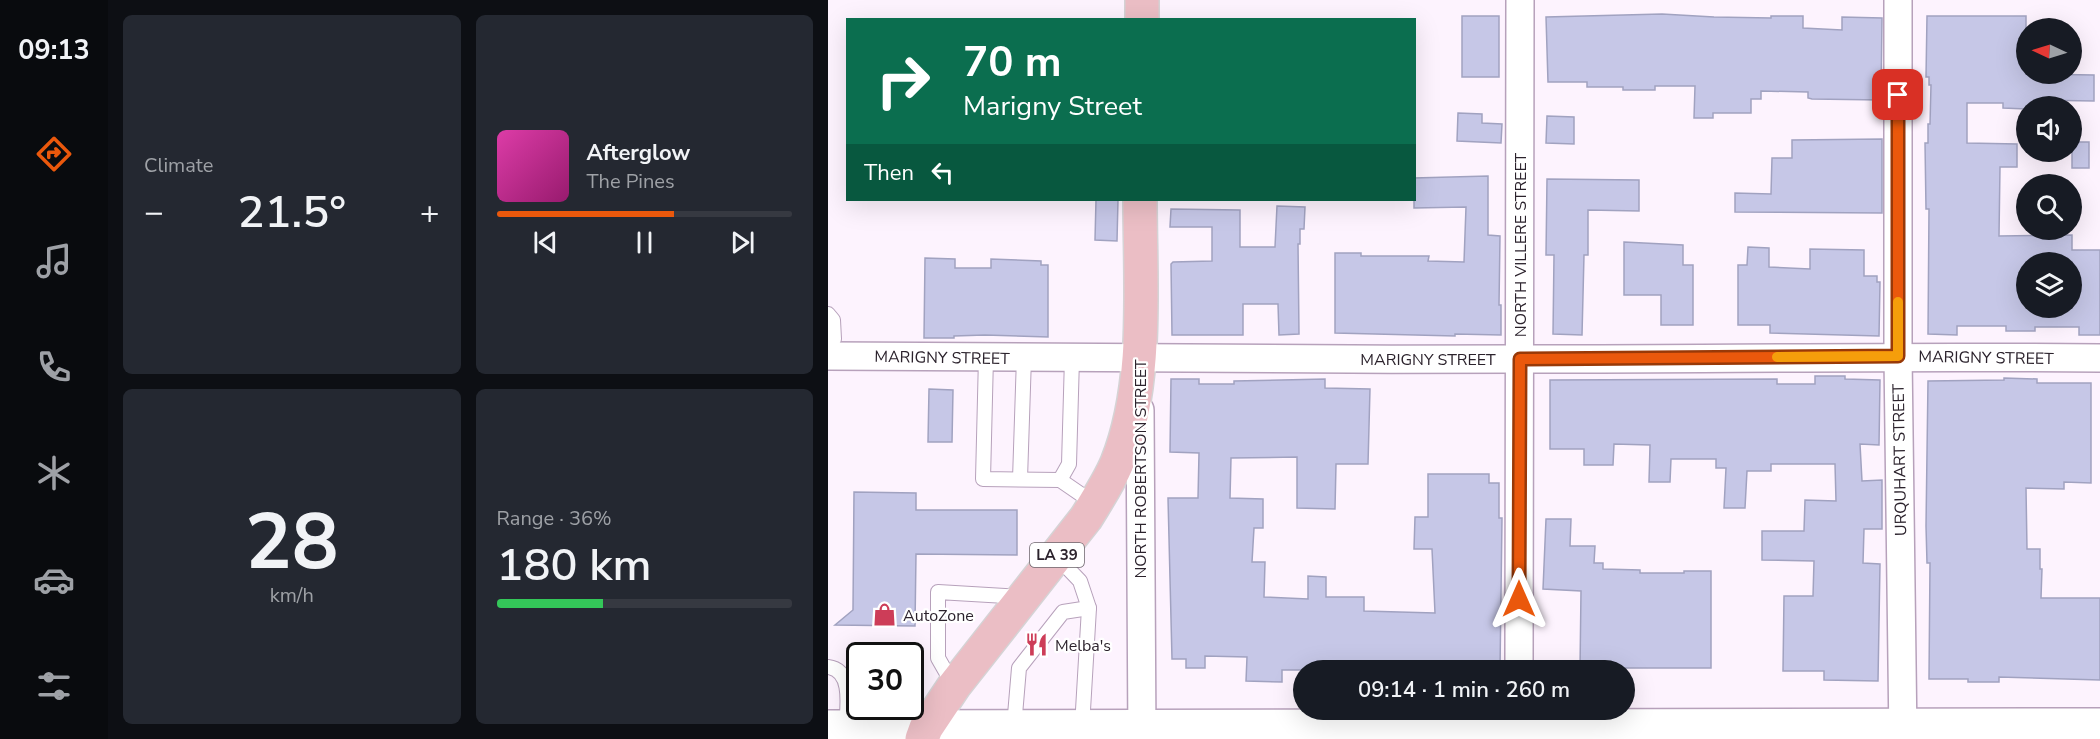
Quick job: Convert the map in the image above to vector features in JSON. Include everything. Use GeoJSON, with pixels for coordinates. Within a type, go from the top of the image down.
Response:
{"type":"FeatureCollection","features":[{"type":"Feature","properties":{"kind":"main road"},"geometry":{"type":"LineString","coordinates":[[1142,0],[1142,18]]}},
{"type":"Feature","properties":{"kind":"main road","name":"NORTH ROBERTSON STREET"},"geometry":{"type":"LineString","coordinates":[[1139,359],[1140,201]]}},
{"type":"Feature","properties":{"kind":"main road","name":"LA 39"},"geometry":{"type":"LineString","coordinates":[[924,734],[954,686],[1095,504],[1117,462],[1134,397],[1139,359]]}},
{"type":"Feature","properties":{"kind":"main road"},"geometry":{"type":"LineString","coordinates":[[837,727],[924,734],[1014,728],[1082,728],[1142,733],[1519,725],[1903,732],[2100,725]]}},
{"type":"Feature","properties":{"kind":"street","name":"NORTH VILLERE STREET"},"geometry":{"type":"LineString","coordinates":[[1519,660],[1520,0]]}},
{"type":"Feature","properties":{"kind":"street","name":"URQUHART STREET"},"geometry":{"type":"LineString","coordinates":[[1898,0],[1898,356],[1903,732]]}},
{"type":"Feature","properties":{"kind":"street","name":"MARIGNY STREET"},"geometry":{"type":"LineString","coordinates":[[828,356],[1139,359],[1898,356],[2100,358]]}},
{"type":"Feature","properties":{"kind":"street","name":"NORTH ROBERTSON STREET"},"geometry":{"type":"LineString","coordinates":[[1139,359],[1142,733]]}},
{"type":"Feature","properties":{"kind":"lane"},"geometry":{"type":"LineString","coordinates":[[828,314],[834,320],[834,339],[828,346],[828,356]]}},
{"type":"Feature","properties":{"kind":"lane"},"geometry":{"type":"LineString","coordinates":[[986,357],[983,479],[1060,480],[1095,504]]}},
{"type":"Feature","properties":{"kind":"lane"},"geometry":{"type":"LineString","coordinates":[[1020,479],[1024,357]]}},
{"type":"Feature","properties":{"kind":"lane"},"geometry":{"type":"LineString","coordinates":[[1060,480],[1069,464],[1072,358]]}},
{"type":"Feature","properties":{"kind":"lane"},"geometry":{"type":"LineString","coordinates":[[1056,556],[1080,581],[1089,608],[1082,728]]}},
{"type":"Feature","properties":{"kind":"lane"},"geometry":{"type":"LineString","coordinates":[[954,686],[938,658],[938,592],[1024,597]]}},
{"type":"Feature","properties":{"kind":"lane"},"geometry":{"type":"LineString","coordinates":[[1014,728],[1019,668],[1063,612],[1089,608]]}},
{"type":"Feature","properties":{"kind":"lane"},"geometry":{"type":"LineString","coordinates":[[828,667],[835,668],[844,677],[847,694],[837,727]]}},
{"type":"Feature","properties":{"kind":"building"},"geometry":{"type":"Polygon","coordinates":[[[1662,14],[1771,18],[1771,16],[1803,16],[1803,28],[1842,30],[1842,17],[1882,18],[1881,100],[1812,99],[1808,98],[1808,92],[1761,91],[1761,99],[1751,99],[1751,113],[1713,113],[1713,118],[1694,118],[1695,86],[1655,86],[1655,90],[1623,90],[1623,87],[1587,87],[1587,82],[1548,82],[1546,17],[1662,14]]]}},
{"type":"Feature","properties":{"kind":"building"},"geometry":{"type":"Polygon","coordinates":[[[1462,16],[1499,16],[1499,77],[1462,77],[1462,16]]]}},
{"type":"Feature","properties":{"kind":"building"},"geometry":{"type":"Polygon","coordinates":[[[1927,16],[2026,16],[2026,18],[2016,18],[2016,84],[2082,84],[2082,75],[2094,75],[2094,101],[2082,101],[2082,96],[2016,96],[2016,109],[2003,108],[2003,103],[1967,103],[1967,143],[2016,144],[2017,167],[2000,167],[1999,236],[2016,236],[2016,240],[2072,240],[2072,250],[2100,250],[2100,335],[2079,335],[2079,327],[2035,327],[2035,331],[2006,331],[2006,326],[1957,326],[1957,335],[1928,334],[1929,209],[1926,209],[1925,143],[1928,143],[1928,124],[1930,124],[1931,85],[1929,85],[1929,77],[1926,77],[1927,16]]]}},
{"type":"Feature","properties":{"kind":"building"},"geometry":{"type":"Polygon","coordinates":[[[1458,113],[1482,114],[1482,123],[1502,124],[1501,143],[1457,141],[1458,113]]]}},
{"type":"Feature","properties":{"kind":"building"},"geometry":{"type":"Polygon","coordinates":[[[1547,116],[1574,117],[1574,144],[1546,143],[1547,116]]]}},
{"type":"Feature","properties":{"kind":"building"},"geometry":{"type":"Polygon","coordinates":[[[1882,139],[1882,213],[1735,212],[1735,193],[1771,194],[1772,158],[1792,158],[1792,140],[1882,139]]]}},
{"type":"Feature","properties":{"kind":"building"},"geometry":{"type":"Polygon","coordinates":[[[2082,142],[2089,142],[2089,168],[2072,168],[2072,162],[2082,162],[2082,142]]]}},
{"type":"Feature","properties":{"kind":"building"},"geometry":{"type":"Polygon","coordinates":[[[1488,176],[1488,235],[1500,236],[1501,335],[1335,333],[1335,253],[1361,253],[1361,256],[1429,256],[1428,261],[1464,262],[1466,207],[1414,208],[1416,178],[1488,176]]]}},
{"type":"Feature","properties":{"kind":"building"},"geometry":{"type":"Polygon","coordinates":[[[1547,179],[1639,180],[1639,211],[1588,210],[1588,255],[1584,255],[1582,335],[1553,334],[1554,255],[1546,255],[1547,179]]]}},
{"type":"Feature","properties":{"kind":"building"},"geometry":{"type":"Polygon","coordinates":[[[1096,201],[1118,201],[1117,241],[1095,240],[1096,201]]]}},
{"type":"Feature","properties":{"kind":"building"},"geometry":{"type":"Polygon","coordinates":[[[1277,206],[1305,207],[1304,229],[1300,229],[1300,244],[1298,244],[1299,334],[1279,335],[1278,304],[1243,304],[1243,335],[1172,335],[1171,264],[1173,262],[1212,261],[1212,227],[1170,227],[1171,209],[1240,210],[1240,247],[1275,247],[1277,206]]]}},
{"type":"Feature","properties":{"kind":"building"},"geometry":{"type":"Polygon","coordinates":[[[1624,242],[1683,245],[1683,265],[1693,265],[1693,325],[1661,325],[1661,295],[1624,295],[1624,242]]]}},
{"type":"Feature","properties":{"kind":"building"},"geometry":{"type":"Polygon","coordinates":[[[1748,247],[1769,248],[1769,267],[1810,269],[1810,249],[1864,250],[1864,276],[1877,276],[1877,282],[1880,282],[1879,336],[1770,333],[1770,325],[1738,325],[1738,265],[1747,265],[1748,247]]]}},
{"type":"Feature","properties":{"kind":"building"},"geometry":{"type":"Polygon","coordinates":[[[925,258],[955,259],[955,268],[991,268],[991,259],[1041,261],[1041,265],[1048,265],[1048,337],[985,335],[924,338],[925,258]]]}},
{"type":"Feature","properties":{"kind":"building"},"geometry":{"type":"Polygon","coordinates":[[[1815,376],[1845,376],[1845,379],[1880,380],[1879,445],[1860,444],[1862,481],[1882,480],[1882,529],[1864,529],[1863,563],[1880,564],[1878,681],[1824,680],[1824,671],[1783,671],[1784,596],[1813,596],[1814,561],[1762,560],[1762,531],[1804,531],[1805,500],[1836,501],[1835,464],[1771,464],[1771,471],[1747,471],[1745,508],[1724,508],[1726,468],[1716,468],[1716,459],[1671,459],[1670,482],[1649,482],[1650,445],[1614,444],[1613,465],[1584,465],[1584,449],[1550,449],[1550,380],[1777,379],[1777,384],[1815,384],[1815,376]]]}},
{"type":"Feature","properties":{"kind":"building"},"geometry":{"type":"Polygon","coordinates":[[[2004,378],[2037,379],[2037,383],[2091,383],[2091,483],[2064,482],[2064,489],[2026,488],[2027,549],[2040,549],[2041,598],[2100,598],[2100,680],[1999,677],[1999,682],[1968,682],[1968,679],[1929,679],[1930,563],[1927,563],[1926,526],[1928,381],[2004,380],[2004,378]]]}},
{"type":"Feature","properties":{"kind":"building"},"geometry":{"type":"Polygon","coordinates":[[[1171,379],[1199,379],[1199,384],[1234,384],[1234,381],[1325,379],[1325,388],[1370,389],[1368,464],[1336,464],[1335,509],[1297,508],[1297,457],[1231,458],[1230,498],[1263,499],[1263,528],[1254,528],[1252,562],[1265,562],[1264,597],[1308,599],[1308,576],[1326,577],[1326,597],[1364,597],[1364,611],[1435,613],[1432,549],[1414,549],[1415,517],[1428,517],[1428,474],[1489,474],[1489,483],[1499,483],[1499,518],[1502,518],[1500,660],[1293,660],[1293,670],[1282,670],[1282,682],[1246,681],[1247,657],[1205,656],[1205,668],[1186,668],[1186,659],[1172,659],[1168,498],[1198,498],[1199,453],[1170,452],[1171,379]]]}},
{"type":"Feature","properties":{"kind":"building"},"geometry":{"type":"Polygon","coordinates":[[[929,389],[953,390],[952,442],[928,442],[929,389]]]}},
{"type":"Feature","properties":{"kind":"building"},"geometry":{"type":"Polygon","coordinates":[[[854,492],[916,493],[916,510],[1017,510],[1017,555],[916,554],[915,626],[835,625],[853,610],[854,492]]]}},
{"type":"Feature","properties":{"kind":"building"},"geometry":{"type":"Polygon","coordinates":[[[1546,519],[1571,519],[1570,546],[1595,546],[1594,563],[1603,563],[1603,569],[1640,570],[1640,573],[1711,571],[1711,668],[1635,668],[1635,660],[1580,660],[1581,591],[1543,589],[1546,519]]]}},
{"type":"Feature","properties":{"kind":"slow traffic"},"geometry":{"type":"LineString","coordinates":[[1777,357],[1898,356],[1898,302]]}},
{"type":"Feature","properties":{"kind":"place","name":"AutoZone"},"geometry":{"type":"Point","coordinates":[885,615]}},
{"type":"Feature","properties":{"kind":"place","name":"Melba's"},"geometry":{"type":"Point","coordinates":[1037,645]}},
{"type":"Feature","properties":{"kind":"route"},"geometry":{"type":"LineString","coordinates":[[1519,599],[1520,359],[1898,356],[1898,95]]}}]}
